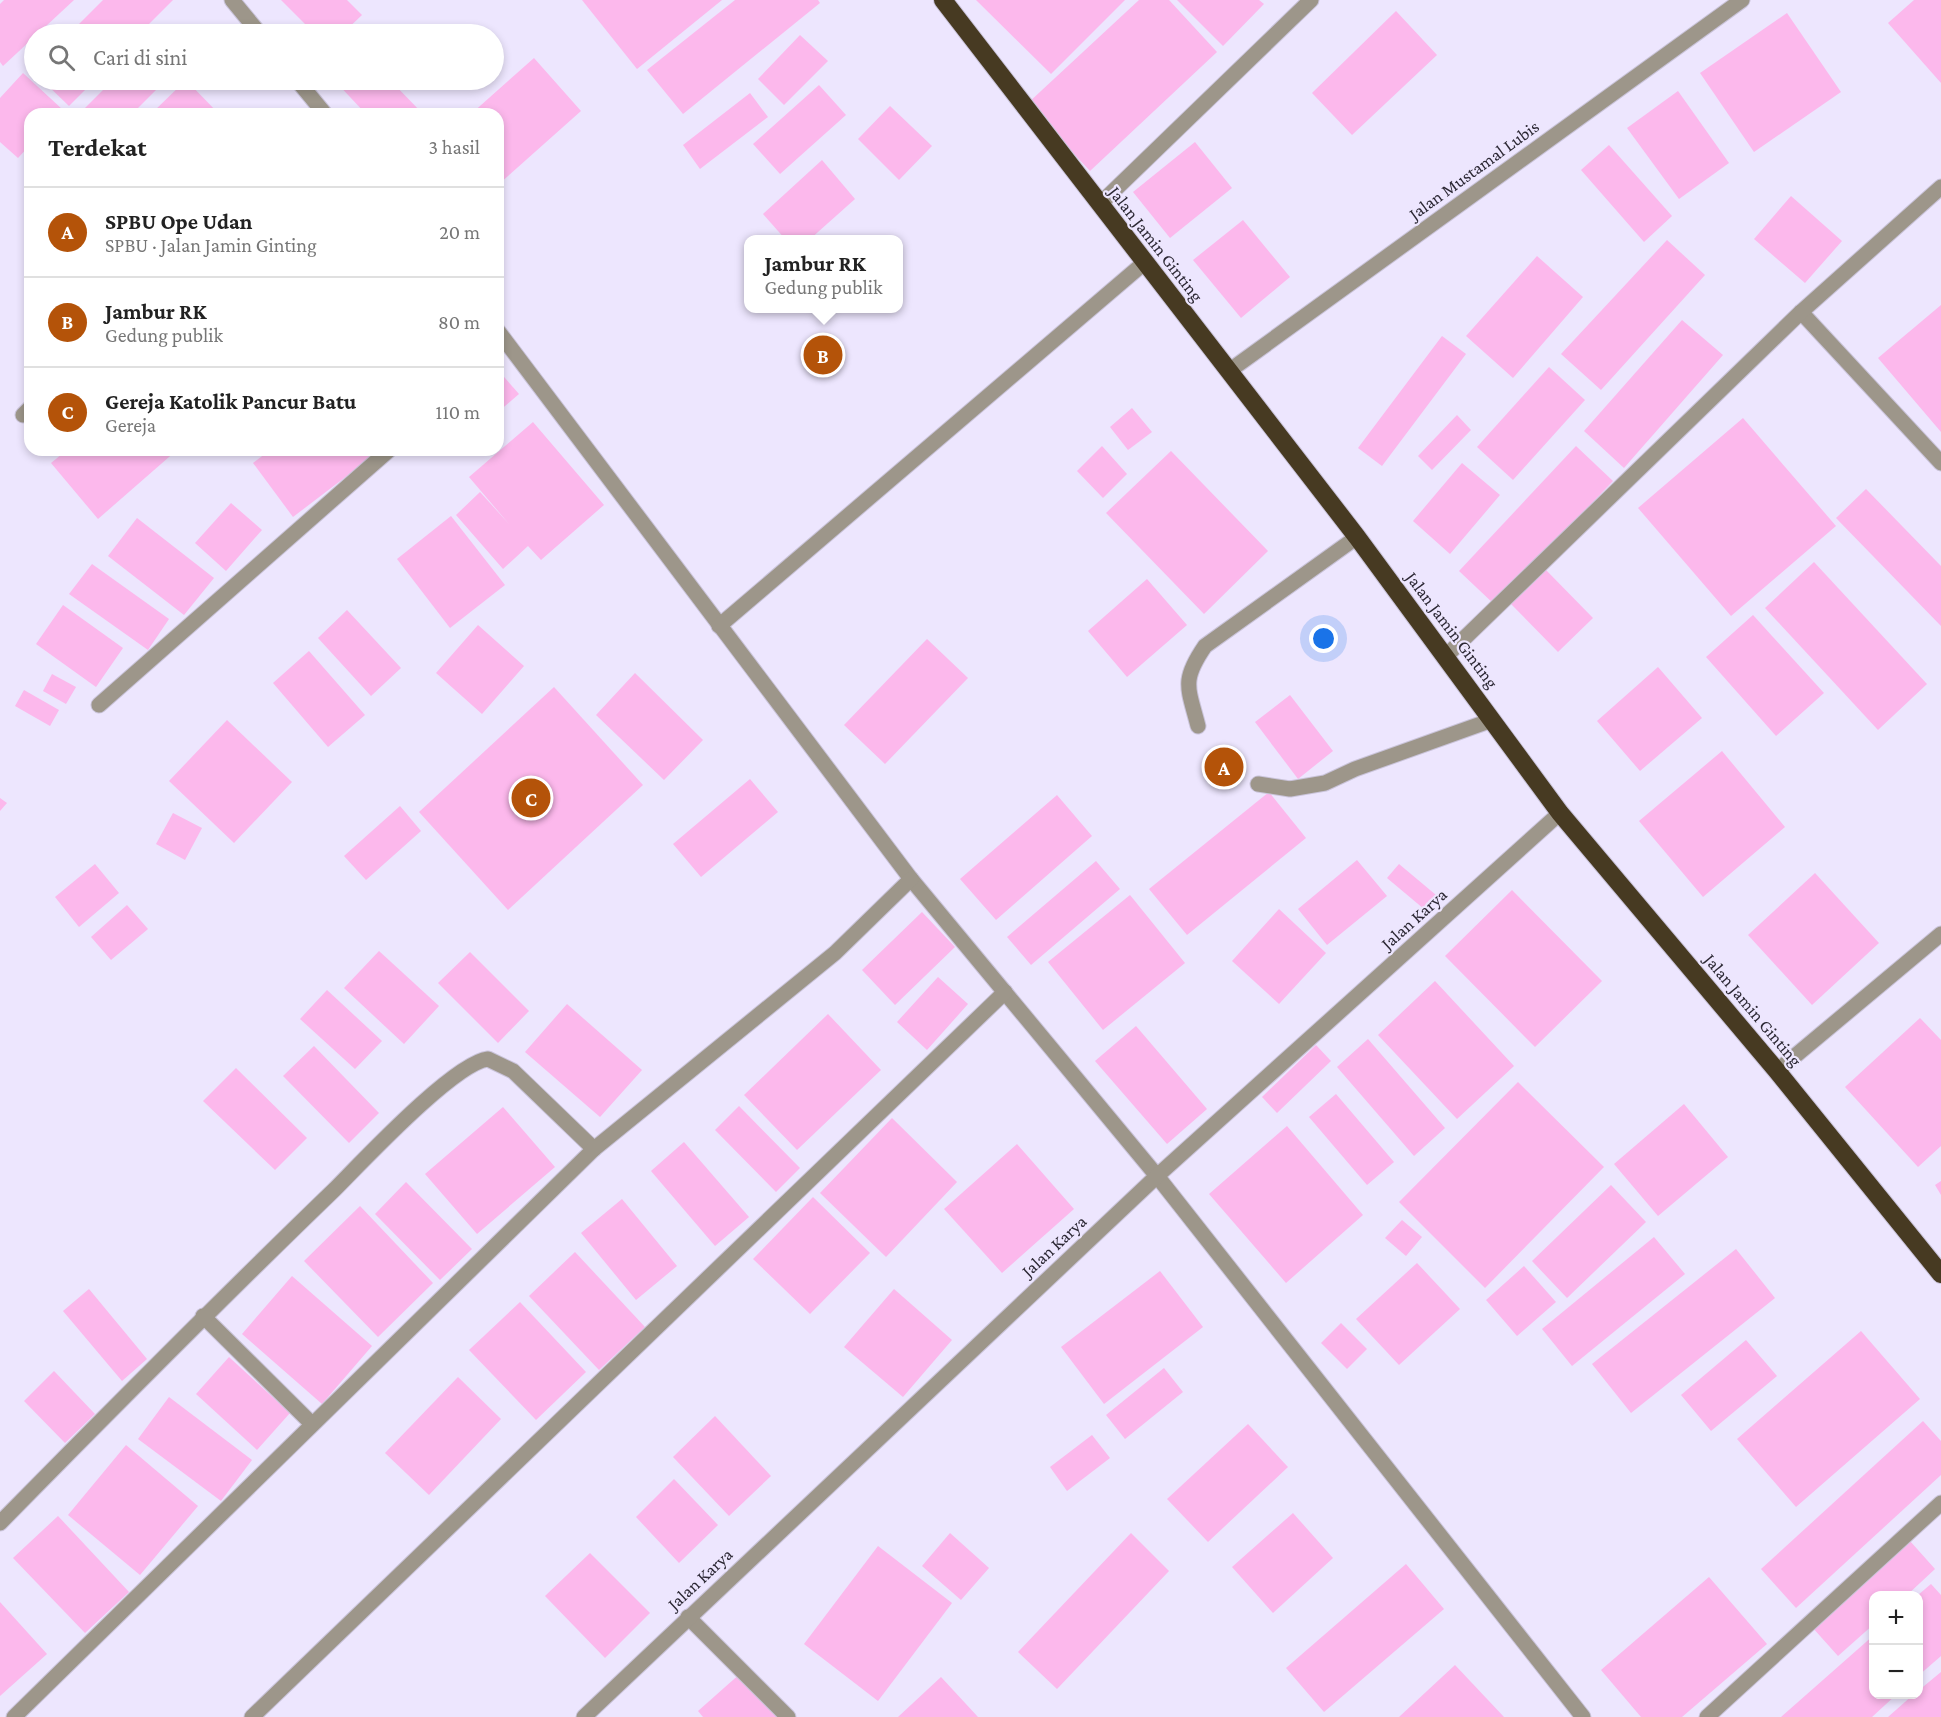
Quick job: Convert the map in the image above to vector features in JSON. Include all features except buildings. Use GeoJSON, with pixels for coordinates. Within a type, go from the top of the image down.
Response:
{"type":"FeatureCollection","features":[{"type":"Feature","properties":{"kind":"highway","name":"Jalan Jamin Ginting"},"geometry":{"type":"LineString","coordinates":[[943,0],[1357,537],[1560,813],[1777,1071],[1941,1274]]}},
{"type":"Feature","properties":{"kind":"street"},"geometry":{"type":"LineString","coordinates":[[232,0],[252,24]]}},
{"type":"Feature","properties":{"kind":"street"},"geometry":{"type":"LineString","coordinates":[[1100,204],[1311,0]]}},
{"type":"Feature","properties":{"kind":"street","name":"Jalan Mustamal Lubis"},"geometry":{"type":"LineString","coordinates":[[1229,371],[1742,0]]}},
{"type":"Feature","properties":{"kind":"street"},"geometry":{"type":"LineString","coordinates":[[305,90],[320,108]]}},
{"type":"Feature","properties":{"kind":"street"},"geometry":{"type":"LineString","coordinates":[[1445,657],[1801,312],[1941,187]]}},
{"type":"Feature","properties":{"kind":"street"},"geometry":{"type":"LineString","coordinates":[[719,626],[1144,263]]}},
{"type":"Feature","properties":{"kind":"street"},"geometry":{"type":"LineString","coordinates":[[1801,312],[1941,463]]}},
{"type":"Feature","properties":{"kind":"street"},"geometry":{"type":"LineString","coordinates":[[504,350],[719,626],[911,879],[1157,1176],[1583,1717]]}},
{"type":"Feature","properties":{"kind":"street"},"geometry":{"type":"LineString","coordinates":[[99,705],[382,456]]}},
{"type":"Feature","properties":{"kind":"street"},"geometry":{"type":"LineString","coordinates":[[1198,726],[1186,683],[1192,665],[1205,646],[1357,537]]}},
{"type":"Feature","properties":{"kind":"street"},"geometry":{"type":"LineString","coordinates":[[1258,784],[1290,789],[1325,783],[1355,769],[1492,720]]}},
{"type":"Feature","properties":{"kind":"street","name":"Jalan Karya"},"geometry":{"type":"LineString","coordinates":[[584,1717],[1157,1176],[1560,813]]}},
{"type":"Feature","properties":{"kind":"street"},"geometry":{"type":"LineString","coordinates":[[14,1717],[594,1149],[835,953],[911,879]]}},
{"type":"Feature","properties":{"kind":"street"},"geometry":{"type":"LineString","coordinates":[[1777,1071],[1941,934]]}},
{"type":"Feature","properties":{"kind":"street"},"geometry":{"type":"LineString","coordinates":[[252,1717],[1005,992]]}},
{"type":"Feature","properties":{"kind":"street"},"geometry":{"type":"LineString","coordinates":[[0,1522],[203,1316],[420,1106],[478,1060],[488,1059],[513,1071],[594,1149]]}},
{"type":"Feature","properties":{"kind":"street"},"geometry":{"type":"LineString","coordinates":[[203,1316],[312,1425]]}},
{"type":"Feature","properties":{"kind":"street"},"geometry":{"type":"LineString","coordinates":[[1707,1717],[1941,1503]]}},
{"type":"Feature","properties":{"kind":"street"},"geometry":{"type":"LineString","coordinates":[[688,1617],[788,1717]]}},
{"type":"Feature","properties":{"kind":"place","name":"Jambur RK"},"geometry":{"type":"Point","coordinates":[823,355]}},
{"type":"Feature","properties":{"kind":"place","name":"SPBU Ope Udan"},"geometry":{"type":"Point","coordinates":[1224,767]}},
{"type":"Feature","properties":{"kind":"place","name":"Gereja Katolik Pancur Batu"},"geometry":{"type":"Point","coordinates":[531,798]}}]}
